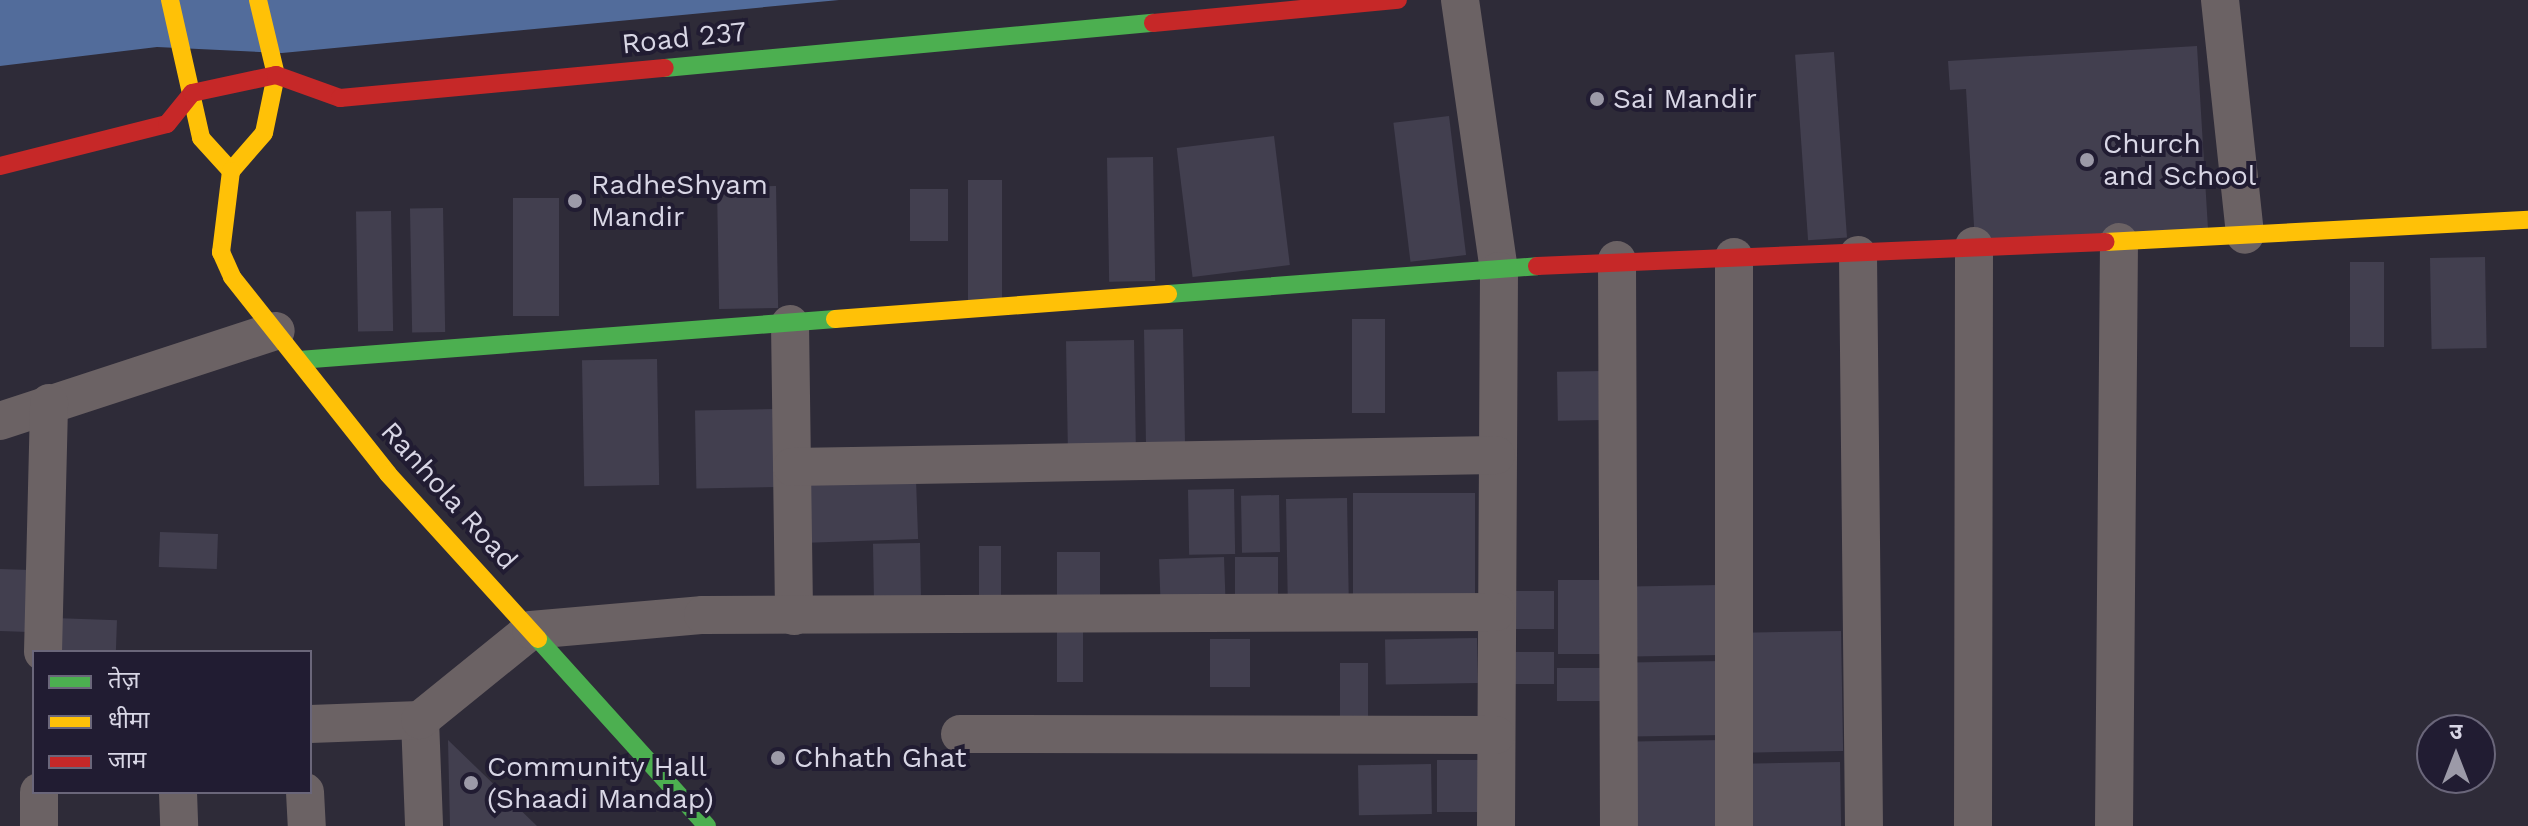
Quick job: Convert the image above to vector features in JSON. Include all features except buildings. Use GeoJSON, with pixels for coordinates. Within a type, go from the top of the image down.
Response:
{"type":"FeatureCollection","features":[{"type":"Feature","properties":{"kind":"street"},"geometry":{"type":"LineString","coordinates":[[170,0],[175,36],[201,138],[231,171],[264,133],[276,75],[259,8]]}},
{"type":"Feature","properties":{"kind":"street","name":"Road 237"},"geometry":{"type":"LineString","coordinates":[[276,75],[340,98],[1398,0]]}},
{"type":"Feature","properties":{"kind":"street"},"geometry":{"type":"LineString","coordinates":[[1460,0],[1499,271],[1496,826]]}},
{"type":"Feature","properties":{"kind":"street"},"geometry":{"type":"LineString","coordinates":[[2220,0],[2245,235]]}},
{"type":"Feature","properties":{"kind":"street"},"geometry":{"type":"LineString","coordinates":[[0,166],[167,124],[192,93],[276,75]]}},
{"type":"Feature","properties":{"kind":"street","name":"Ranhola Road"},"geometry":{"type":"LineString","coordinates":[[231,171],[221,252],[232,277],[388,474],[707,826]]}},
{"type":"Feature","properties":{"kind":"street"},"geometry":{"type":"LineString","coordinates":[[0,421],[49,403],[288,346],[790,324],[1617,260],[1858,255],[1974,246],[2119,242],[2528,220]]}},
{"type":"Feature","properties":{"kind":"street"},"geometry":{"type":"LineString","coordinates":[[2114,826],[2119,242]]}},
{"type":"Feature","properties":{"kind":"street"},"geometry":{"type":"LineString","coordinates":[[1973,826],[1974,246]]}},
{"type":"Feature","properties":{"kind":"street"},"geometry":{"type":"LineString","coordinates":[[1858,255],[1864,826]]}},
{"type":"Feature","properties":{"kind":"street"},"geometry":{"type":"LineString","coordinates":[[1734,257],[1734,826]]}},
{"type":"Feature","properties":{"kind":"street"},"geometry":{"type":"LineString","coordinates":[[1617,260],[1619,826]]}},
{"type":"Feature","properties":{"kind":"street"},"geometry":{"type":"LineString","coordinates":[[790,324],[794,616]]}},
{"type":"Feature","properties":{"kind":"street"},"geometry":{"type":"LineString","coordinates":[[43,650],[49,403]]}},
{"type":"Feature","properties":{"kind":"street"},"geometry":{"type":"LineString","coordinates":[[792,467],[1496,455]]}},
{"type":"Feature","properties":{"kind":"street"},"geometry":{"type":"LineString","coordinates":[[312,724],[420,720],[531,630],[703,615],[1496,612]]}},
{"type":"Feature","properties":{"kind":"street"},"geometry":{"type":"LineString","coordinates":[[420,720],[424,826]]}},
{"type":"Feature","properties":{"kind":"street"},"geometry":{"type":"LineString","coordinates":[[960,734],[1496,735]]}},
{"type":"Feature","properties":{"kind":"street"},"geometry":{"type":"LineString","coordinates":[[39,794],[39,826]]}},
{"type":"Feature","properties":{"kind":"street"},"geometry":{"type":"LineString","coordinates":[[178,794],[179,826]]}},
{"type":"Feature","properties":{"kind":"street"},"geometry":{"type":"LineString","coordinates":[[305,794],[307,826]]}},
{"type":"Feature","properties":{"kind":"water"},"geometry":{"type":"Polygon","coordinates":[[[0,0],[839,0],[282,53],[157,47],[0,66],[0,0]]]}},
{"type":"Feature","properties":{"kind":"traffic: fast"},"geometry":{"type":"LineString","coordinates":[[665,68],[1153,23]]}},
{"type":"Feature","properties":{"kind":"traffic: fast"},"geometry":{"type":"LineString","coordinates":[[1168,294],[1537,266]]}},
{"type":"Feature","properties":{"kind":"traffic: fast"},"geometry":{"type":"LineString","coordinates":[[299,360],[835,319]]}},
{"type":"Feature","properties":{"kind":"traffic: fast"},"geometry":{"type":"LineString","coordinates":[[538,639],[707,826]]}},
{"type":"Feature","properties":{"kind":"traffic: slow"},"geometry":{"type":"LineString","coordinates":[[170,0],[201,138],[231,171],[264,133],[276,75],[258,0]]}},
{"type":"Feature","properties":{"kind":"traffic: slow"},"geometry":{"type":"LineString","coordinates":[[231,171],[221,252],[232,277],[388,474],[538,639]]}},
{"type":"Feature","properties":{"kind":"traffic: slow"},"geometry":{"type":"LineString","coordinates":[[2105,242],[2528,220]]}},
{"type":"Feature","properties":{"kind":"traffic: slow"},"geometry":{"type":"LineString","coordinates":[[835,319],[1168,294]]}},
{"type":"Feature","properties":{"kind":"traffic: jam"},"geometry":{"type":"LineString","coordinates":[[1153,23],[1398,0]]}},
{"type":"Feature","properties":{"kind":"traffic: jam"},"geometry":{"type":"LineString","coordinates":[[0,166],[167,124],[192,93],[276,75],[340,98],[665,68]]}},
{"type":"Feature","properties":{"kind":"traffic: jam"},"geometry":{"type":"LineString","coordinates":[[1537,266],[2105,242]]}},
{"type":"Feature","properties":{"kind":"place","name":"Sai Mandir"},"geometry":{"type":"Point","coordinates":[1597,99]}},
{"type":"Feature","properties":{"kind":"place","name":"Church and School"},"geometry":{"type":"Point","coordinates":[2087,160]}},
{"type":"Feature","properties":{"kind":"place","name":"RadheShyam Mandir"},"geometry":{"type":"Point","coordinates":[575,201]}},
{"type":"Feature","properties":{"kind":"place","name":"Chhath Ghat"},"geometry":{"type":"Point","coordinates":[778,758]}},
{"type":"Feature","properties":{"kind":"place","name":"Community Hall (Shaadi Mandap)"},"geometry":{"type":"Point","coordinates":[471,783]}}]}
